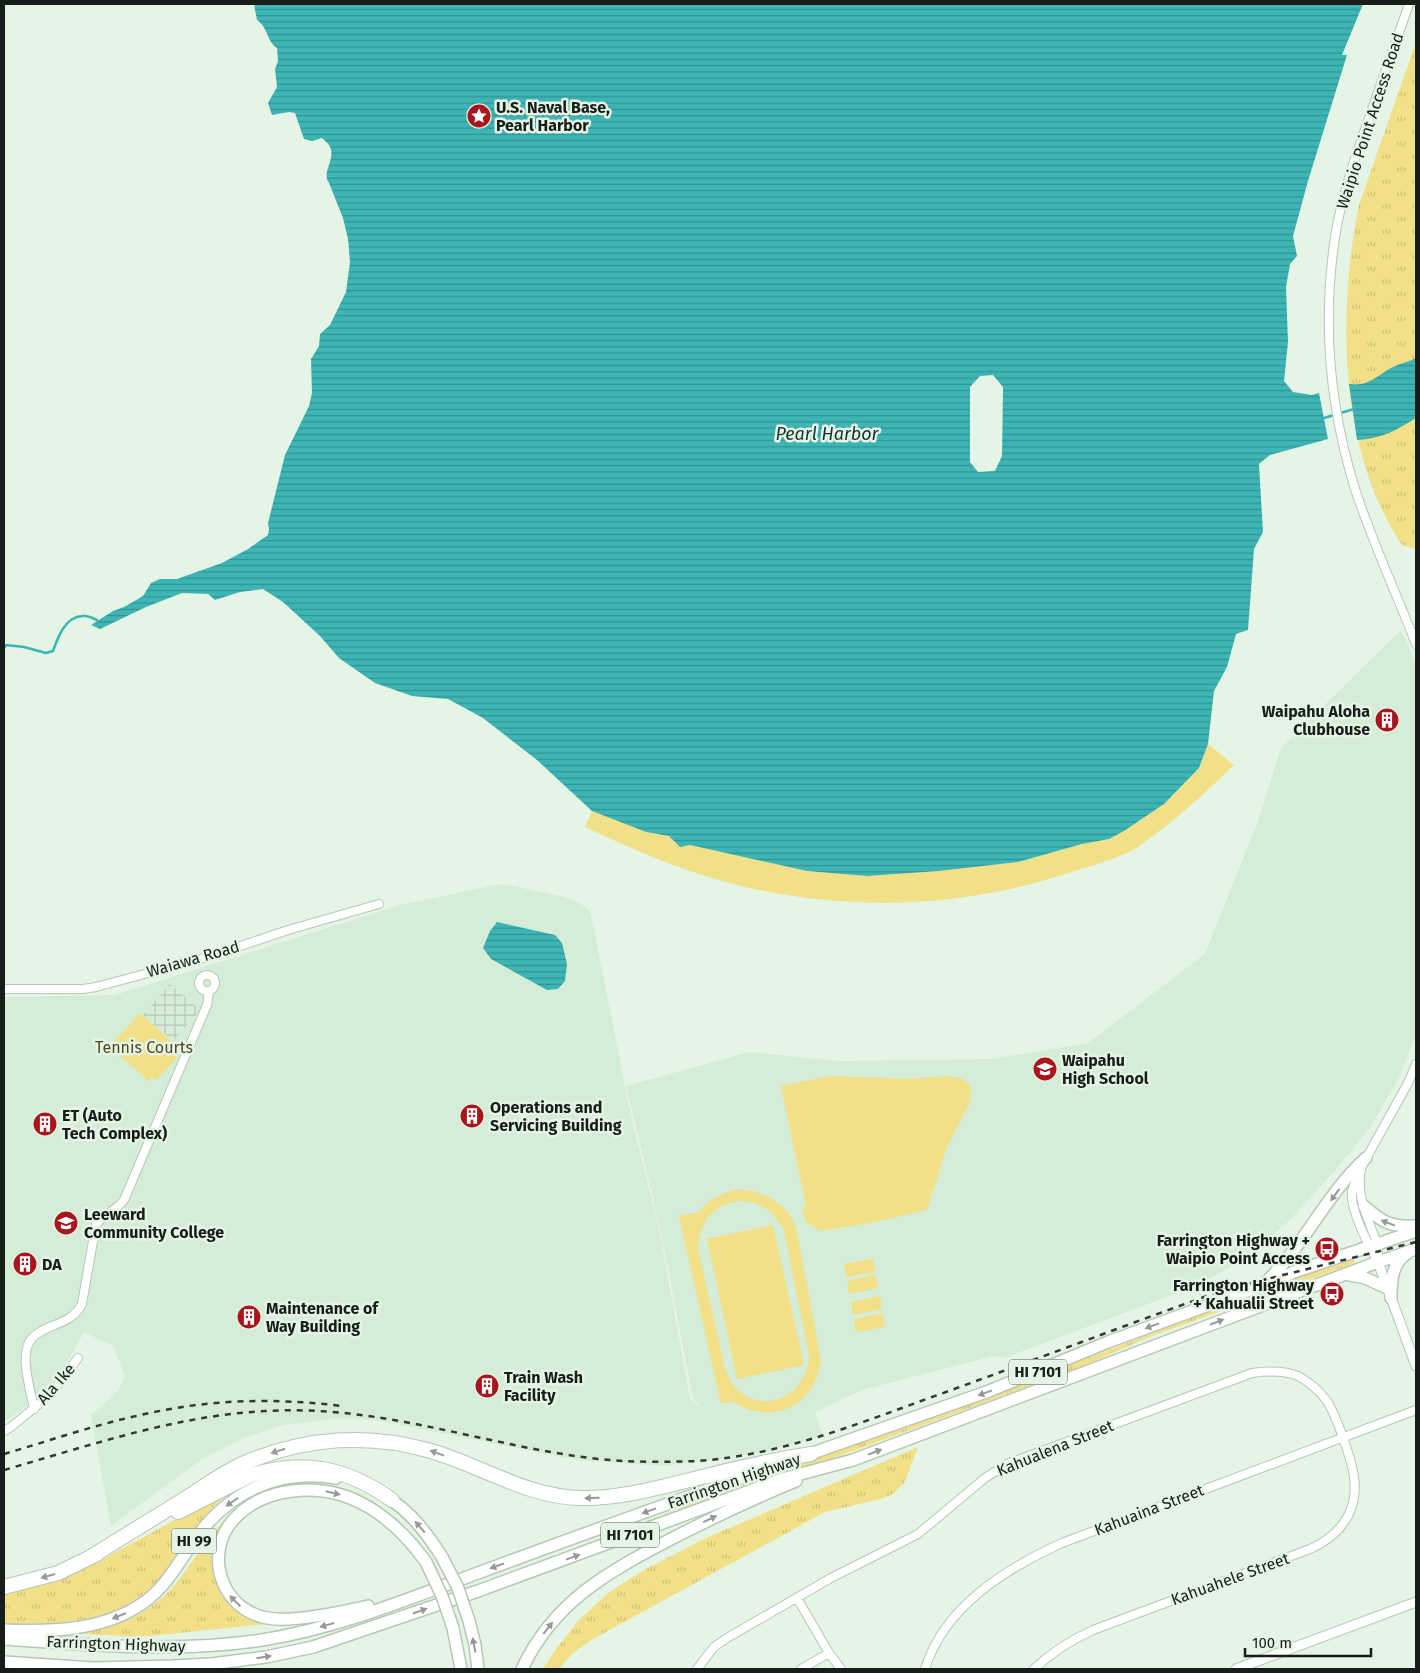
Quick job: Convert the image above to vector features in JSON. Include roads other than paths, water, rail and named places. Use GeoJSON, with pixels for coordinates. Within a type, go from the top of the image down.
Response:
{"type":"FeatureCollection","features":[{"type":"Feature","properties":{"kind":"highway"},"geometry":{"type":"LineString","coordinates":[[89,1558],[245,1463],[288,1448],[313,1443],[358,1439],[382,1440],[410,1445],[434,1452],[522,1487],[560,1496],[580,1498],[620,1496],[757,1463],[811,1454]]}},
{"type":"Feature","properties":{"kind":"highway"},"geometry":{"type":"LineString","coordinates":[[4,1586],[58,1572],[249,1476],[276,1469],[309,1467],[332,1470],[355,1478],[392,1500]]}},
{"type":"Feature","properties":{"kind":"main road"},"geometry":{"type":"LineString","coordinates":[[1263,1285],[1276,1273],[1352,1171],[1366,1158]]}},
{"type":"Feature","properties":{"kind":"main road"},"geometry":{"type":"LineString","coordinates":[[1364,1206],[1376,1218],[1389,1224],[1401,1227],[1416,1226]]}},
{"type":"Feature","properties":{"kind":"main road","name":"Farrington Highway"},"geometry":{"type":"LineString","coordinates":[[4,1639],[142,1648],[219,1645],[264,1640],[324,1626],[433,1590],[722,1484],[989,1392],[1108,1342],[1263,1285],[1297,1270],[1416,1231]]}},
{"type":"Feature","properties":{"kind":"main road"},"geometry":{"type":"LineString","coordinates":[[1346,1274],[1365,1278],[1389,1293],[1393,1271],[1404,1255],[1414,1250]]}},
{"type":"Feature","properties":{"kind":"main road","name":"Farrington Highway"},"geometry":{"type":"LineString","coordinates":[[4,1662],[93,1668],[211,1664],[266,1658],[313,1647],[478,1591],[782,1478],[853,1460],[1414,1250]]}},
{"type":"Feature","properties":{"kind":"main road"},"geometry":{"type":"LineString","coordinates":[[522,1669],[535,1646],[563,1610],[600,1578],[630,1560],[702,1523],[795,1481],[853,1460]]}},
{"type":"Feature","properties":{"kind":"main road","name":"HI 99"},"geometry":{"type":"LineString","coordinates":[[4,1630],[73,1628],[95,1624],[125,1614],[154,1595],[172,1574],[208,1522],[220,1510],[244,1493],[272,1481],[288,1477],[326,1476],[357,1484],[392,1500],[418,1525],[442,1557],[458,1588],[469,1620],[478,1669]]}},
{"type":"Feature","properties":{"kind":"main road"},"geometry":{"type":"LineString","coordinates":[[433,1590],[356,1608],[296,1618],[272,1618],[256,1615],[237,1604],[224,1586],[218,1565],[220,1544],[230,1524],[238,1515],[257,1501],[272,1495],[292,1491],[314,1490],[346,1496],[370,1507],[407,1538],[426,1562],[442,1596],[453,1628],[461,1669]]}},
{"type":"Feature","properties":{"kind":"main road"},"geometry":{"type":"LineString","coordinates":[[93,1668],[114,1669]]}},
{"type":"Feature","properties":{"kind":"street","name":"Waipio Point Access Road"},"geometry":{"type":"LineString","coordinates":[[1409,4],[1352,168],[1336,230],[1331,273],[1330,340],[1333,394],[1343,445],[1359,499],[1416,644]]}},
{"type":"Feature","properties":{"kind":"street","name":"Waiawa Road"},"geometry":{"type":"LineString","coordinates":[[4,989],[83,989],[96,987],[211,956],[288,930],[378,904]]}},
{"type":"Feature","properties":{"kind":"street","name":"Ala Ike"},"geometry":{"type":"LineString","coordinates":[[34,1409],[25,1362],[29,1343],[42,1330],[77,1314],[82,1304],[96,1224],[100,1219],[115,1211],[124,1200],[207,1005],[209,991]]}},
{"type":"Feature","properties":{"kind":"street"},"geometry":{"type":"LineString","coordinates":[[1373,1245],[1352,1199],[1352,1190],[1366,1158],[1408,1083],[1416,1064]]}},
{"type":"Feature","properties":{"kind":"street"},"geometry":{"type":"LineString","coordinates":[[1360,1174],[1361,1198],[1373,1245],[1416,1366]]}},
{"type":"Feature","properties":{"kind":"street","name":"Ala Ike"},"geometry":{"type":"LineString","coordinates":[[4,1431],[51,1394],[78,1358]]}},
{"type":"Feature","properties":{"kind":"street","name":"Kahualena Street"},"geometry":{"type":"LineString","coordinates":[[697,1669],[714,1647],[727,1638],[831,1578],[918,1534],[985,1478],[1007,1464],[1252,1373],[1267,1371],[1298,1376],[1315,1388],[1326,1399],[1343,1438]]}},
{"type":"Feature","properties":{"kind":"street","name":"Kahuaina Street"},"geometry":{"type":"LineString","coordinates":[[925,1669],[934,1645],[945,1628],[960,1611],[979,1592],[1001,1575],[1032,1557],[1062,1543],[1416,1410]]}},
{"type":"Feature","properties":{"kind":"street","name":"Kahuahele Street"},"geometry":{"type":"LineString","coordinates":[[1034,1669],[1063,1646],[1093,1630],[1310,1549],[1328,1538],[1344,1522],[1350,1513],[1353,1502],[1354,1474],[1352,1462],[1343,1438]]}},
{"type":"Feature","properties":{"kind":"street"},"geometry":{"type":"LineString","coordinates":[[797,1598],[829,1653],[841,1669]]}},
{"type":"Feature","properties":{"kind":"street"},"geometry":{"type":"LineString","coordinates":[[1236,1669],[1416,1602]]}},
{"type":"Feature","properties":{"kind":"street"},"geometry":{"type":"LineString","coordinates":[[801,1669],[829,1653]]}},
{"type":"Feature","properties":{"kind":"water","name":"Pearl Harbor"},"geometry":{"type":"Polygon","coordinates":[[[254,4],[1363,4],[1342,55],[1347,55],[1293,236],[1297,256],[1290,264],[1286,287],[1288,342],[1284,381],[1293,392],[1312,395],[1319,393],[1328,439],[1270,455],[1259,464],[1263,532],[1254,549],[1248,630],[1236,634],[1227,667],[1214,691],[1208,744],[1199,768],[1164,804],[1109,839],[1082,844],[1018,862],[939,871],[867,876],[807,871],[690,845],[680,847],[669,836],[646,832],[592,811],[537,760],[483,718],[448,699],[412,696],[375,683],[339,658],[320,636],[283,602],[263,589],[240,592],[215,600],[208,594],[182,593],[146,607],[100,629],[91,625],[113,611],[143,596],[151,583],[160,579],[177,579],[222,563],[248,549],[268,535],[268,523],[285,455],[309,406],[312,393],[311,359],[319,346],[320,334],[330,325],[346,292],[350,262],[348,239],[343,218],[327,179],[327,170],[331,156],[330,147],[322,138],[312,141],[304,139],[295,113],[289,112],[272,115],[268,103],[277,87],[275,69],[278,61],[277,48],[271,42],[261,23],[257,20],[254,4]]]}},
{"type":"Feature","properties":{"kind":"water"},"geometry":{"type":"Polygon","coordinates":[[[1416,358],[1416,418],[1388,433],[1374,438],[1357,440],[1349,384],[1362,384],[1393,367],[1416,358]]]}},
{"type":"Feature","properties":{"kind":"water"},"geometry":{"type":"Polygon","coordinates":[[[497,922],[555,935],[562,943],[567,964],[565,981],[558,989],[547,990],[491,959],[483,948],[490,931],[497,922]]]}},
{"type":"Feature","properties":{"kind":"waterway"},"geometry":{"type":"LineString","coordinates":[[1324,418],[1354,409]]}},
{"type":"Feature","properties":{"kind":"waterway"},"geometry":{"type":"LineString","coordinates":[[4,648],[6,645],[24,647],[46,653],[53,651],[63,629],[71,620],[84,616],[97,620]]}},
{"type":"Feature","properties":{"kind":"railway"},"geometry":{"type":"LineString","coordinates":[[4,1470],[166,1425],[247,1412],[289,1410],[370,1416],[586,1458],[660,1462],[728,1458],[788,1445],[846,1428],[1207,1296],[1255,1282],[1416,1242]]}},
{"type":"Feature","properties":{"kind":"railway"},"geometry":{"type":"LineString","coordinates":[[4,1454],[76,1432],[174,1408],[245,1401],[318,1403],[342,1406]]}},
{"type":"Feature","properties":{"kind":"place","name":"U.S. Naval Base, Pearl Harbor"},"geometry":{"type":"Point","coordinates":[479,116]}},
{"type":"Feature","properties":{"kind":"place","name":"Waipahu Aloha Clubhouse"},"geometry":{"type":"Point","coordinates":[1387,720]}},
{"type":"Feature","properties":{"kind":"place","name":"Waipahu High School"},"geometry":{"type":"Point","coordinates":[1045,1069]}},
{"type":"Feature","properties":{"kind":"place","name":"Operations and Servicing Building"},"geometry":{"type":"Point","coordinates":[472,1116]}},
{"type":"Feature","properties":{"kind":"place","name":"ET (Auto Tech Complex)"},"geometry":{"type":"Point","coordinates":[45,1124]}},
{"type":"Feature","properties":{"kind":"place","name":"Leeward Community College"},"geometry":{"type":"Point","coordinates":[66,1223]}},
{"type":"Feature","properties":{"kind":"place","name":"Farrington Highway + Waipio Point Access"},"geometry":{"type":"Point","coordinates":[1327,1249]}},
{"type":"Feature","properties":{"kind":"place","name":"DA"},"geometry":{"type":"Point","coordinates":[25,1264]}},
{"type":"Feature","properties":{"kind":"place","name":"Farrington Highway + Kahualii Street"},"geometry":{"type":"Point","coordinates":[1332,1294]}},
{"type":"Feature","properties":{"kind":"place","name":"Maintenance of Way Building"},"geometry":{"type":"Point","coordinates":[249,1317]}},
{"type":"Feature","properties":{"kind":"place","name":"Train Wash Facility"},"geometry":{"type":"Point","coordinates":[487,1386]}},
{"type":"Feature","properties":{"kind":"park label","name":"Tennis Courts"},"geometry":{"type":"Point","coordinates":[144,1047]}}]}
